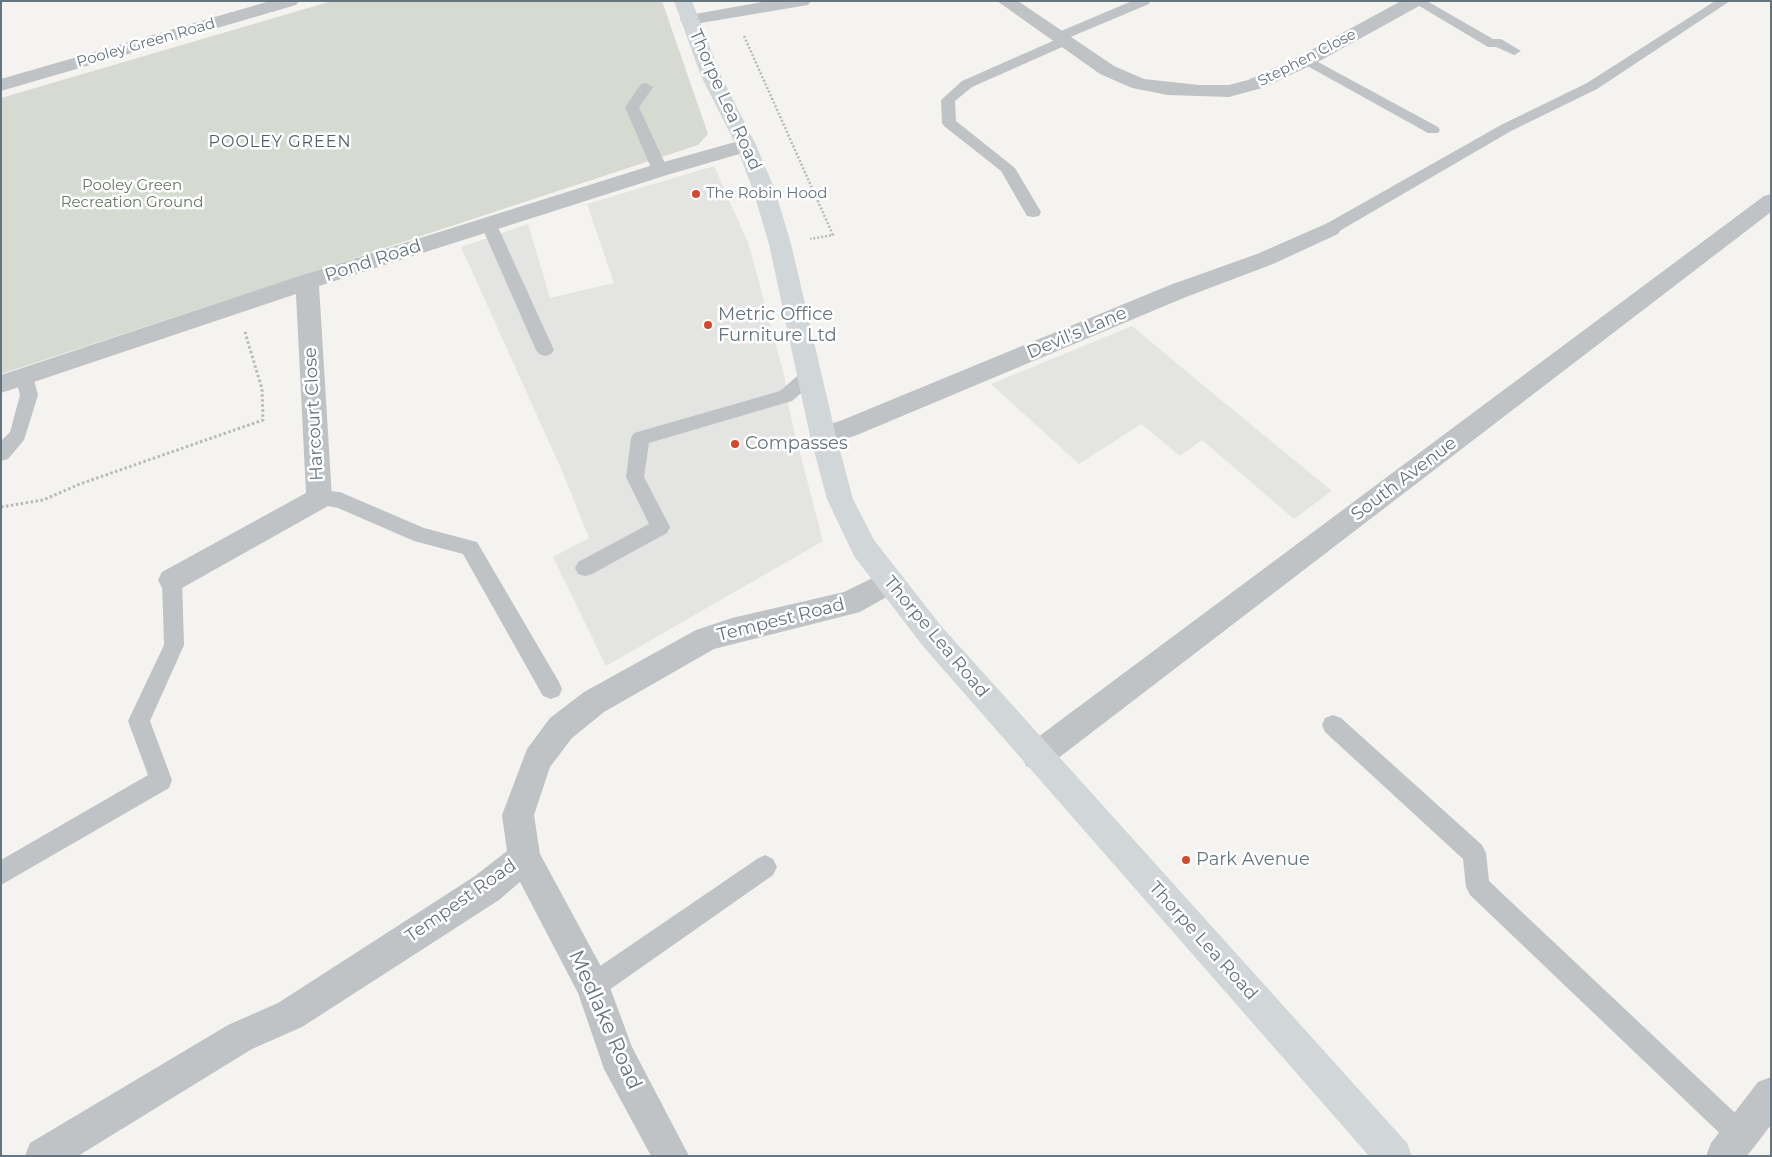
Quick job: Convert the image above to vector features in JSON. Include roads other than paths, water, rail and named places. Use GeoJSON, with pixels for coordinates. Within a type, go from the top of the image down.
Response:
{"type":"FeatureCollection","features":[{"type":"Feature","properties":{"kind":"main road","name":"Thorpe Lea Road"},"geometry":{"type":"LineString","coordinates":[[683,1],[711,76],[746,145],[764,190],[780,244],[822,436],[840,499],[864,548],[932,636],[1394,1156]]}},
{"type":"Feature","properties":{"kind":"street","name":"Pooley Green Road"},"geometry":{"type":"LineString","coordinates":[[1,85],[290,1]]}},
{"type":"Feature","properties":{"kind":"street"},"geometry":{"type":"LineString","coordinates":[[689,20],[802,1]]}},
{"type":"Feature","properties":{"kind":"street","name":"Stephen Close"},"geometry":{"type":"LineString","coordinates":[[1006,1],[1107,70],[1139,84],[1176,89],[1229,90],[1255,84],[1307,60],[1416,1]]}},
{"type":"Feature","properties":{"kind":"street","name":"Pond Road"},"geometry":{"type":"LineString","coordinates":[[1,384],[307,282],[660,170],[746,145]]}},
{"type":"Feature","properties":{"kind":"street","name":"South Avenue"},"geometry":{"type":"LineString","coordinates":[[1037,756],[1771,202]]}},
{"type":"Feature","properties":{"kind":"street","name":"Devil's Lane"},"geometry":{"type":"LineString","coordinates":[[822,436],[848,428],[1178,291],[1265,259],[1330,229]]}},
{"type":"Feature","properties":{"kind":"street","name":"Harcourt Close"},"geometry":{"type":"LineString","coordinates":[[172,580],[319,498],[307,282]]}},
{"type":"Feature","properties":{"kind":"street","name":"Tempest Road"},"geometry":{"type":"LineString","coordinates":[[43,1156],[240,1037],[290,1015],[487,888],[524,858],[518,815],[538,759],[561,728],[594,702],[706,639],[732,631],[850,604],[889,582]]}},
{"type":"Feature","properties":{"kind":"street","name":"Medlake Road"},"geometry":{"type":"LineString","coordinates":[[524,858],[593,986],[617,1056],[671,1156]]}},
{"type":"Feature","properties":{"kind":"street"},"geometry":{"type":"LineString","coordinates":[[1732,1145],[1771,1095]]}},
{"type":"Feature","properties":{"kind":"lane"},"geometry":{"type":"LineString","coordinates":[[1033,212],[1007,168],[949,123],[948,100],[967,84],[1144,1]]}},
{"type":"Feature","properties":{"kind":"lane"},"geometry":{"type":"LineString","coordinates":[[1416,1],[1493,44],[1496,42],[1514,51]]}},
{"type":"Feature","properties":{"kind":"lane"},"geometry":{"type":"LineString","coordinates":[[1330,229],[1506,128],[1592,86],[1724,1]]}},
{"type":"Feature","properties":{"kind":"lane"},"geometry":{"type":"LineString","coordinates":[[1307,60],[1432,130]]}},
{"type":"Feature","properties":{"kind":"lane"},"geometry":{"type":"LineString","coordinates":[[646,87],[632,108],[660,170]]}},
{"type":"Feature","properties":{"kind":"lane"},"geometry":{"type":"LineString","coordinates":[[489,224],[545,350]]}},
{"type":"Feature","properties":{"kind":"lane"},"geometry":{"type":"LineString","coordinates":[[1,454],[18,435],[29,395],[24,376]]}},
{"type":"Feature","properties":{"kind":"lane"},"geometry":{"type":"LineString","coordinates":[[585,568],[660,527],[635,477],[640,438],[786,396],[809,376]]}},
{"type":"Feature","properties":{"kind":"lane"},"geometry":{"type":"LineString","coordinates":[[319,498],[340,500],[421,535],[470,548],[551,689]]}},
{"type":"Feature","properties":{"kind":"lane"},"geometry":{"type":"LineString","coordinates":[[1,873],[161,780],[140,721],[174,646],[172,580]]}},
{"type":"Feature","properties":{"kind":"lane"},"geometry":{"type":"LineString","coordinates":[[1333,725],[1474,853],[1478,887],[1732,1145]]}},
{"type":"Feature","properties":{"kind":"lane"},"geometry":{"type":"LineString","coordinates":[[593,986],[764,867]]}},
{"type":"Feature","properties":{"kind":"place","name":"The Robin Hood"},"geometry":{"type":"Point","coordinates":[696,194]}},
{"type":"Feature","properties":{"kind":"place","name":"Metric Office Furniture Ltd"},"geometry":{"type":"Point","coordinates":[708,325]}},
{"type":"Feature","properties":{"kind":"place","name":"Compasses"},"geometry":{"type":"Point","coordinates":[735,444]}},
{"type":"Feature","properties":{"kind":"place","name":"Park Avenue"},"geometry":{"type":"Point","coordinates":[1186,860]}},
{"type":"Feature","properties":{"kind":"district","name":"POOLEY GREEN"},"geometry":{"type":"Point","coordinates":[280,142]}},
{"type":"Feature","properties":{"kind":"park label","name":"Pooley Green Recreation Ground"},"geometry":{"type":"Point","coordinates":[132,194]}}]}
